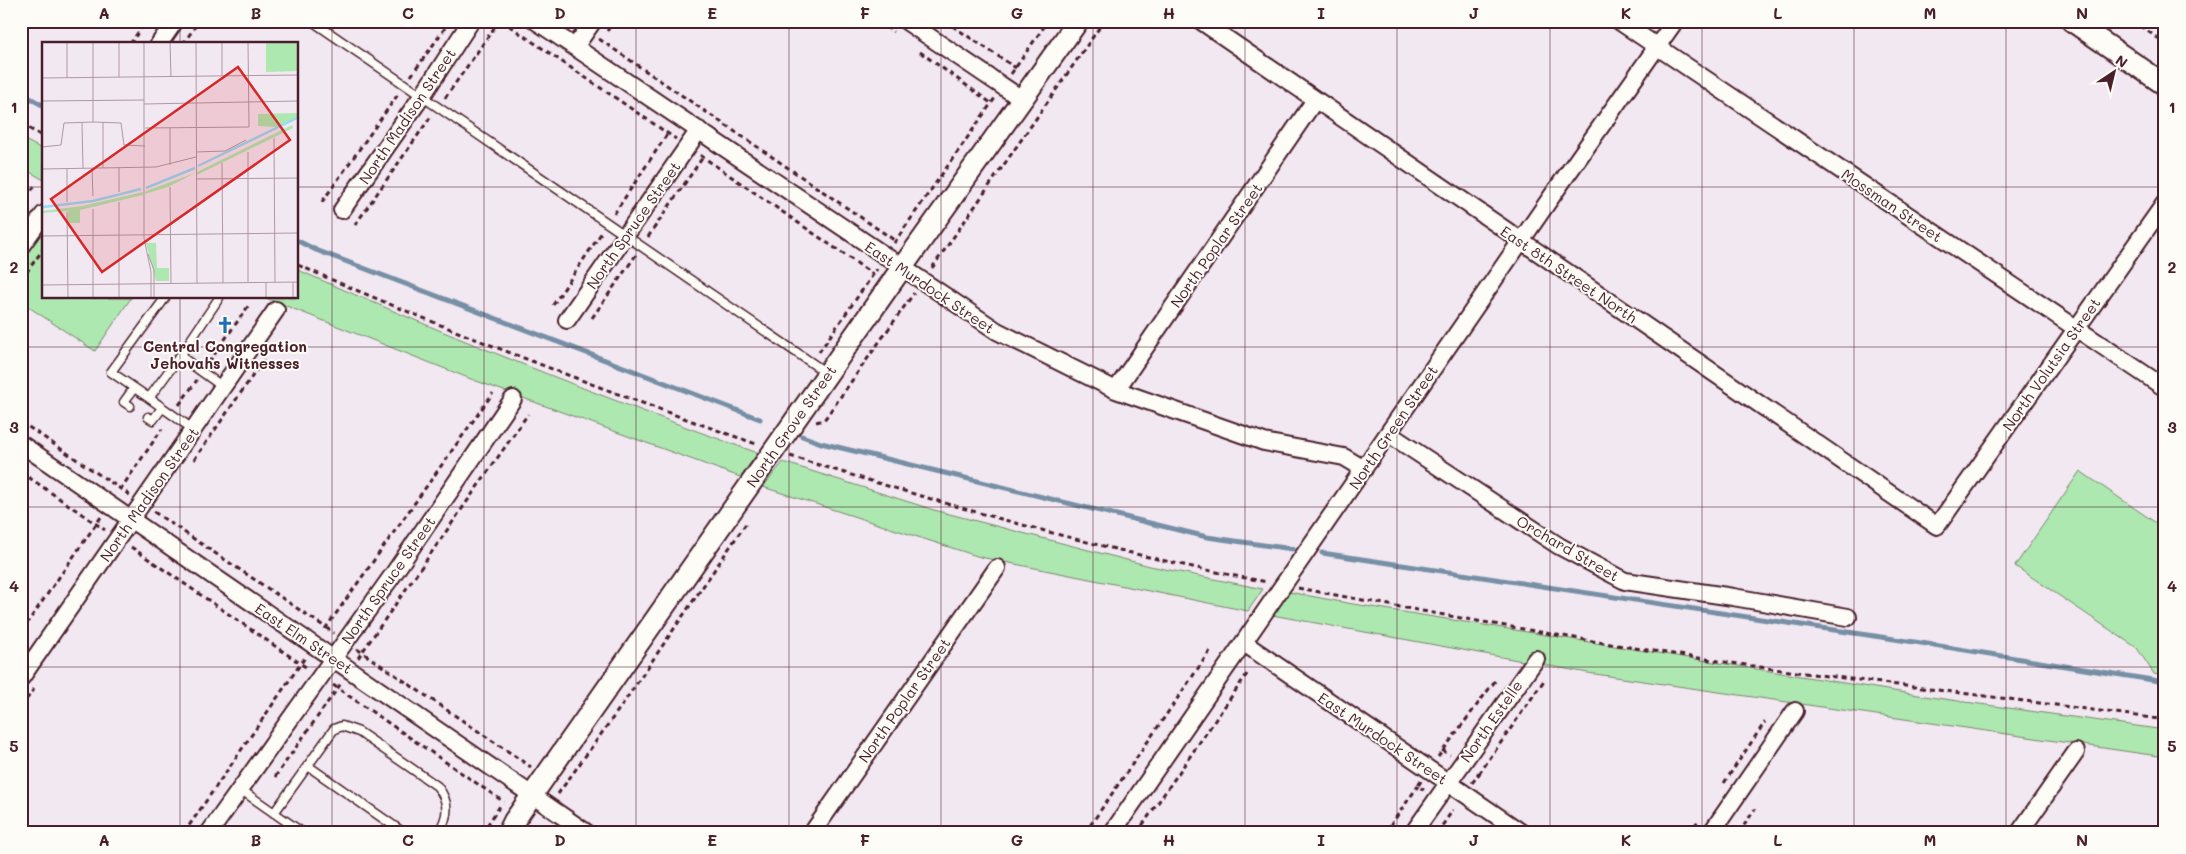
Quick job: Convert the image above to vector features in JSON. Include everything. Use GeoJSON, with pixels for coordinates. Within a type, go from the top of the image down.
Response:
{"type":"FeatureCollection","features":[{"type":"Feature","properties":{"kind":"street"},"geometry":{"type":"LineString","coordinates":[[160,42],[175,21]]}},
{"type":"Feature","properties":{"kind":"street","name":"North Madison Street"},"geometry":{"type":"LineString","coordinates":[[342,210],[422,96],[471,21]]}},
{"type":"Feature","properties":{"kind":"street","name":"East Murdock Street"},"geometry":{"type":"LineString","coordinates":[[536,21],[700,130],[907,261],[921,282],[997,332],[1116,390],[1264,442],[1344,456],[1364,469]]}},
{"type":"Feature","properties":{"kind":"street"},"geometry":{"type":"LineString","coordinates":[[906,21],[1023,100]]}},
{"type":"Feature","properties":{"kind":"street","name":"North Grove Street"},"geometry":{"type":"LineString","coordinates":[[508,833],[532,795],[784,451],[828,374],[1078,21]]}},
{"type":"Feature","properties":{"kind":"street","name":"East 8th Street North"},"geometry":{"type":"LineString","coordinates":[[1201,21],[1937,526]]}},
{"type":"Feature","properties":{"kind":"street","name":"Mossman Street"},"geometry":{"type":"LineString","coordinates":[[1619,21],[2165,388]]}},
{"type":"Feature","properties":{"kind":"street","name":"North Green Street"},"geometry":{"type":"LineString","coordinates":[[1112,833],[1675,21]]}},
{"type":"Feature","properties":{"kind":"street"},"geometry":{"type":"LineString","coordinates":[[2072,21],[2165,85]]}},
{"type":"Feature","properties":{"kind":"street"},"geometry":{"type":"LineString","coordinates":[[575,47],[590,26]]}},
{"type":"Feature","properties":{"kind":"street","name":"North Poplar Street"},"geometry":{"type":"LineString","coordinates":[[1116,390],[1315,100]]}},
{"type":"Feature","properties":{"kind":"street","name":"North Spruce Street"},"geometry":{"type":"LineString","coordinates":[[567,320],[700,130]]}},
{"type":"Feature","properties":{"kind":"street","name":"North Volutsia Street"},"geometry":{"type":"LineString","coordinates":[[1937,526],[2165,203]]}},
{"type":"Feature","properties":{"kind":"street"},"geometry":{"type":"LineString","coordinates":[[21,246],[42,217]]}},
{"type":"Feature","properties":{"kind":"street","name":"North Madison Street"},"geometry":{"type":"LineString","coordinates":[[21,678],[276,310]]}},
{"type":"Feature","properties":{"kind":"street","name":"North Spruce Street"},"geometry":{"type":"LineString","coordinates":[[209,833],[346,641],[513,400]]}},
{"type":"Feature","properties":{"kind":"street","name":"Orchard Street"},"geometry":{"type":"LineString","coordinates":[[1389,434],[1559,546],[1625,581],[1848,617]]}},
{"type":"Feature","properties":{"kind":"street","name":"East Elm Street"},"geometry":{"type":"LineString","coordinates":[[21,444],[587,833]]}},
{"type":"Feature","properties":{"kind":"street","name":"North Poplar Street"},"geometry":{"type":"LineString","coordinates":[[812,833],[997,568]]}},
{"type":"Feature","properties":{"kind":"street","name":"East Murdock Street"},"geometry":{"type":"LineString","coordinates":[[1244,643],[1522,833]]}},
{"type":"Feature","properties":{"kind":"street","name":"North Estelle"},"geometry":{"type":"LineString","coordinates":[[1413,833],[1536,659]]}},
{"type":"Feature","properties":{"kind":"street"},"geometry":{"type":"LineString","coordinates":[[1711,833],[1795,711]]}},
{"type":"Feature","properties":{"kind":"street"},"geometry":{"type":"LineString","coordinates":[[2019,833],[2076,752]]}},
{"type":"Feature","properties":{"kind":"lane"},"geometry":{"type":"LineString","coordinates":[[312,21],[828,374]]}},
{"type":"Feature","properties":{"kind":"lane"},"geometry":{"type":"LineString","coordinates":[[164,299],[111,372],[194,430]]}},
{"type":"Feature","properties":{"kind":"lane"},"geometry":{"type":"LineString","coordinates":[[149,398],[180,356],[217,299]]}},
{"type":"Feature","properties":{"kind":"lane"},"geometry":{"type":"LineString","coordinates":[[180,356],[223,387]]}},
{"type":"Feature","properties":{"kind":"lane"},"geometry":{"type":"LineString","coordinates":[[130,406],[124,402],[134,388]]}},
{"type":"Feature","properties":{"kind":"lane"},"geometry":{"type":"LineString","coordinates":[[148,417],[153,420],[162,408]]}},
{"type":"Feature","properties":{"kind":"lane"},"geometry":{"type":"LineString","coordinates":[[274,813],[334,728],[342,726],[359,732],[437,786],[444,795],[448,806],[445,822],[438,833]]}},
{"type":"Feature","properties":{"kind":"lane"},"geometry":{"type":"LineString","coordinates":[[308,766],[404,833]]}},
{"type":"Feature","properties":{"kind":"lane"},"geometry":{"type":"LineString","coordinates":[[240,789],[303,833]]}},
{"type":"Feature","properties":{"kind":"path"},"geometry":{"type":"LineString","coordinates":[[131,42],[146,21]]}},
{"type":"Feature","properties":{"kind":"path"},"geometry":{"type":"LineString","coordinates":[[184,42],[199,21]]}},
{"type":"Feature","properties":{"kind":"path"},"geometry":{"type":"LineString","coordinates":[[322,202],[450,21]]}},
{"type":"Feature","properties":{"kind":"path"},"geometry":{"type":"LineString","coordinates":[[354,225],[501,21],[688,147],[909,300]]}},
{"type":"Feature","properties":{"kind":"path"},"geometry":{"type":"LineString","coordinates":[[878,21],[894,33]]}},
{"type":"Feature","properties":{"kind":"path"},"geometry":{"type":"LineString","coordinates":[[945,21],[1016,68]]}},
{"type":"Feature","properties":{"kind":"path"},"geometry":{"type":"LineString","coordinates":[[807,425],[824,420],[1104,21]]}},
{"type":"Feature","properties":{"kind":"path"},"geometry":{"type":"LineString","coordinates":[[2133,21],[2165,43]]}},
{"type":"Feature","properties":{"kind":"path"},"geometry":{"type":"LineString","coordinates":[[590,26],[907,261],[932,267]]}},
{"type":"Feature","properties":{"kind":"path"},"geometry":{"type":"LineString","coordinates":[[918,51],[991,104]]}},
{"type":"Feature","properties":{"kind":"path"},"geometry":{"type":"LineString","coordinates":[[21,124],[42,136]]}},
{"type":"Feature","properties":{"kind":"path"},"geometry":{"type":"LineString","coordinates":[[21,205],[36,184]]}},
{"type":"Feature","properties":{"kind":"path"},"geometry":{"type":"LineString","coordinates":[[21,280],[42,251]]}},
{"type":"Feature","properties":{"kind":"path"},"geometry":{"type":"LineString","coordinates":[[299,266],[662,412],[888,487],[1003,520],[1125,551],[1283,585],[1603,643],[1766,668],[2165,720]]}},
{"type":"Feature","properties":{"kind":"path"},"geometry":{"type":"LineString","coordinates":[[21,632],[249,305]]}},
{"type":"Feature","properties":{"kind":"path"},"geometry":{"type":"LineString","coordinates":[[184,833],[301,663],[494,393]]}},
{"type":"Feature","properties":{"kind":"path"},"geometry":{"type":"LineString","coordinates":[[275,778],[528,414]]}},
{"type":"Feature","properties":{"kind":"path"},"geometry":{"type":"LineString","coordinates":[[21,422],[530,767]]}},
{"type":"Feature","properties":{"kind":"path"},"geometry":{"type":"LineString","coordinates":[[21,472],[504,802]]}},
{"type":"Feature","properties":{"kind":"path"},"geometry":{"type":"LineString","coordinates":[[549,806],[622,706],[745,527],[747,520]]}},
{"type":"Feature","properties":{"kind":"path"},"geometry":{"type":"LineString","coordinates":[[1085,833],[1212,648]]}},
{"type":"Feature","properties":{"kind":"path"},"geometry":{"type":"LineString","coordinates":[[1137,833],[1247,674]]}},
{"type":"Feature","properties":{"kind":"path"},"geometry":{"type":"LineString","coordinates":[[1479,774],[1545,679]]}},
{"type":"Feature","properties":{"kind":"path"},"geometry":{"type":"LineString","coordinates":[[1442,750],[1495,681]]}},
{"type":"Feature","properties":{"kind":"path"},"geometry":{"type":"LineString","coordinates":[[1720,788],[1765,722]]}},
{"type":"Feature","properties":{"kind":"path"},"geometry":{"type":"LineString","coordinates":[[1385,833],[1418,786]]}},
{"type":"Feature","properties":{"kind":"path"},"geometry":{"type":"LineString","coordinates":[[1739,833],[1755,809]]}},
{"type":"Feature","properties":{"kind":"path"},"geometry":{"type":"LineString","coordinates":[[1437,833],[1453,810]]}},
{"type":"Feature","properties":{"kind":"path"},"geometry":{"type":"LineString","coordinates":[[1690,833],[1699,820]]}},
{"type":"Feature","properties":{"kind":"green space"},"geometry":{"type":"Polygon","coordinates":[[[21,138],[42,149],[42,179],[21,167],[21,138]]]}},
{"type":"Feature","properties":{"kind":"green space"},"geometry":{"type":"Polygon","coordinates":[[[42,233],[42,299],[130,299],[95,351],[21,302],[21,261],[42,233]]]}},
{"type":"Feature","properties":{"kind":"green space"},"geometry":{"type":"Polygon","coordinates":[[[299,270],[526,366],[758,453],[740,477],[471,379],[269,299],[299,299],[299,270]]]}},
{"type":"Feature","properties":{"kind":"green space"},"geometry":{"type":"Polygon","coordinates":[[[783,462],[934,510],[1150,566],[1263,589],[1248,611],[980,557],[763,487],[783,462]]]}},
{"type":"Feature","properties":{"kind":"green space"},"geometry":{"type":"Polygon","coordinates":[[[2080,471],[2165,529],[2165,676],[2154,674],[2137,648],[2015,566],[2080,471]]]}},
{"type":"Feature","properties":{"kind":"green space"},"geometry":{"type":"Polygon","coordinates":[[[1289,592],[1937,698],[2165,730],[2165,757],[1588,673],[1272,615],[1289,592]]]}},
{"type":"Feature","properties":{"kind":"waterway"},"geometry":{"type":"LineString","coordinates":[[21,93],[42,105]]}},
{"type":"Feature","properties":{"kind":"waterway"},"geometry":{"type":"LineString","coordinates":[[299,242],[316,250],[760,419]]}},
{"type":"Feature","properties":{"kind":"waterway"},"geometry":{"type":"LineString","coordinates":[[802,436],[821,443],[1207,537],[1293,549]]}},
{"type":"Feature","properties":{"kind":"waterway"},"geometry":{"type":"LineString","coordinates":[[1322,553],[1921,643],[2165,682]]}},
{"type":"Feature","properties":{"kind":"place","name":"Central Congregation Jehovahs Witnesses"},"geometry":{"type":"Point","coordinates":[225,325]}}]}
